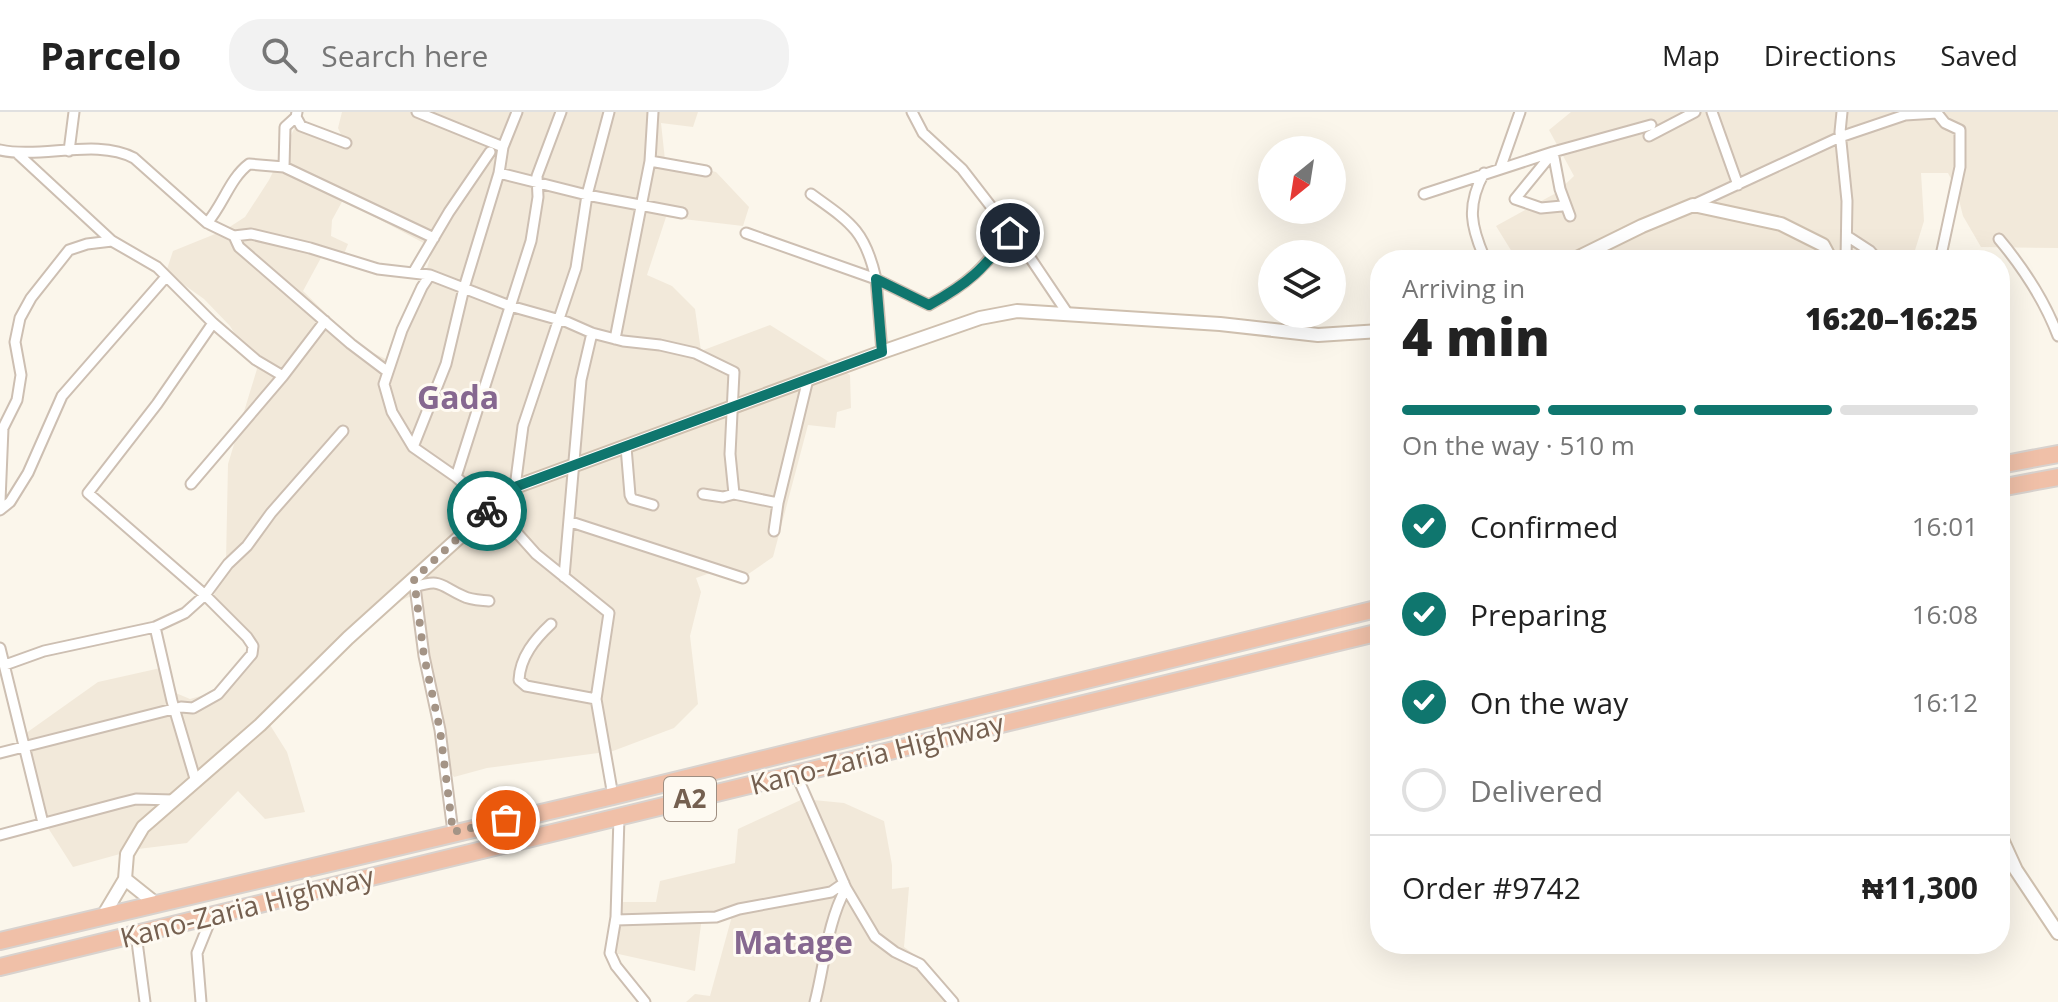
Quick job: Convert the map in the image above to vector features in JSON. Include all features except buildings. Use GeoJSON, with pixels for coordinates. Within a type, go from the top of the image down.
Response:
{"type":"FeatureCollection","features":[{"type":"Feature","properties":{"kind":"highway"},"geometry":{"type":"LineString","coordinates":[[2010,463],[2058,454]]}},
{"type":"Feature","properties":{"kind":"highway"},"geometry":{"type":"LineString","coordinates":[[2010,486],[2058,477]]}},
{"type":"Feature","properties":{"kind":"highway","name":"Kano-Zaria Highway"},"geometry":{"type":"LineString","coordinates":[[0,941],[613,796],[1370,610]]}},
{"type":"Feature","properties":{"kind":"highway","name":"Kano-Zaria Highway"},"geometry":{"type":"LineString","coordinates":[[0,967],[1370,634]]}},
{"type":"Feature","properties":{"kind":"highway"},"geometry":{"type":"LineString","coordinates":[[276,877],[281,899]]}},
{"type":"Feature","properties":{"kind":"street"},"geometry":{"type":"LineString","coordinates":[[69,151],[74,112]]}},
{"type":"Feature","properties":{"kind":"street"},"geometry":{"type":"LineString","coordinates":[[417,112],[503,147]]}},
{"type":"Feature","properties":{"kind":"street"},"geometry":{"type":"LineString","coordinates":[[413,447],[446,364],[464,288],[499,173],[503,147],[517,112]]}},
{"type":"Feature","properties":{"kind":"street"},"geometry":{"type":"LineString","coordinates":[[456,477],[531,241],[537,176],[561,112]]}},
{"type":"Feature","properties":{"kind":"street"},"geometry":{"type":"LineString","coordinates":[[515,487],[523,426],[576,268],[587,195],[609,112]]}},
{"type":"Feature","properties":{"kind":"street"},"geometry":{"type":"LineString","coordinates":[[615,339],[650,161],[653,112]]}},
{"type":"Feature","properties":{"kind":"street"},"geometry":{"type":"LineString","coordinates":[[912,112],[923,133],[962,169],[1068,314]]}},
{"type":"Feature","properties":{"kind":"street"},"geometry":{"type":"LineString","coordinates":[[1500,169],[1520,112]]}},
{"type":"Feature","properties":{"kind":"street"},"geometry":{"type":"LineString","coordinates":[[1424,194],[1553,152],[1650,130],[1695,112]]}},
{"type":"Feature","properties":{"kind":"street"},"geometry":{"type":"LineString","coordinates":[[1712,112],[1738,185]]}},
{"type":"Feature","properties":{"kind":"street"},"geometry":{"type":"LineString","coordinates":[[1842,112],[1840,137],[1846,250]]}},
{"type":"Feature","properties":{"kind":"street"},"geometry":{"type":"LineString","coordinates":[[1593,250],[1840,137],[1905,115],[1937,113],[1945,123],[1960,130],[1960,167],[1942,250]]}},
{"type":"Feature","properties":{"kind":"street"},"geometry":{"type":"LineString","coordinates":[[284,167],[285,127],[296,115],[301,126],[346,143]]}},
{"type":"Feature","properties":{"kind":"street"},"geometry":{"type":"LineString","coordinates":[[0,150],[18,154],[121,151],[134,158],[207,223],[234,236],[251,234],[378,269],[430,275],[592,333],[695,353],[734,372],[730,454],[734,494]]}},
{"type":"Feature","properties":{"kind":"street"},"geometry":{"type":"LineString","coordinates":[[413,273],[490,152]]}},
{"type":"Feature","properties":{"kind":"street"},"geometry":{"type":"LineString","coordinates":[[1553,152],[1515,199],[1541,208],[1562,206]]}},
{"type":"Feature","properties":{"kind":"street"},"geometry":{"type":"LineString","coordinates":[[1553,152],[1560,189],[1570,216]]}},
{"type":"Feature","properties":{"kind":"street"},"geometry":{"type":"LineString","coordinates":[[18,154],[112,241],[157,267],[213,323],[256,360],[283,376]]}},
{"type":"Feature","properties":{"kind":"street"},"geometry":{"type":"LineString","coordinates":[[650,161],[706,171]]}},
{"type":"Feature","properties":{"kind":"street"},"geometry":{"type":"LineString","coordinates":[[207,223],[249,164],[284,167],[434,238]]}},
{"type":"Feature","properties":{"kind":"street"},"geometry":{"type":"LineString","coordinates":[[499,173],[587,195],[682,213]]}},
{"type":"Feature","properties":{"kind":"street"},"geometry":{"type":"LineString","coordinates":[[1481,250],[1473,230],[1472,212],[1484,173]]}},
{"type":"Feature","properties":{"kind":"street"},"geometry":{"type":"LineString","coordinates":[[811,194],[846,219],[861,236],[870,253],[876,279],[882,352]]}},
{"type":"Feature","properties":{"kind":"street"},"geometry":{"type":"LineString","coordinates":[[1693,205],[1781,224],[1823,245],[1826,250]]}},
{"type":"Feature","properties":{"kind":"street"},"geometry":{"type":"LineString","coordinates":[[746,233],[876,279],[929,305],[965,285],[987,264],[1010,233]]}},
{"type":"Feature","properties":{"kind":"street"},"geometry":{"type":"LineString","coordinates":[[234,236],[239,247],[388,372]]}},
{"type":"Feature","properties":{"kind":"street"},"geometry":{"type":"LineString","coordinates":[[1847,236],[1868,250]]}},
{"type":"Feature","properties":{"kind":"street"},"geometry":{"type":"LineString","coordinates":[[1999,239],[2008,250]]}},
{"type":"Feature","properties":{"kind":"street"},"geometry":{"type":"LineString","coordinates":[[0,501],[3,428],[17,400],[21,375],[15,342],[20,318],[31,298],[69,250],[112,241]]}},
{"type":"Feature","properties":{"kind":"street"},"geometry":{"type":"LineString","coordinates":[[2010,252],[2025,270],[2058,336]]}},
{"type":"Feature","properties":{"kind":"street"},"geometry":{"type":"LineString","coordinates":[[430,275],[402,330],[384,384],[392,412],[413,447],[456,477],[502,516],[536,554],[609,613],[596,699],[613,796]]}},
{"type":"Feature","properties":{"kind":"street"},"geometry":{"type":"LineString","coordinates":[[0,510],[10,502],[28,473],[62,396],[165,278]]}},
{"type":"Feature","properties":{"kind":"street"},"geometry":{"type":"LineString","coordinates":[[103,916],[125,879],[127,854],[143,827],[414,583],[515,487],[882,352],[980,318],[1017,311],[1220,324],[1318,335],[1370,332]]}},
{"type":"Feature","properties":{"kind":"street"},"geometry":{"type":"LineString","coordinates":[[191,484],[283,376],[325,321]]}},
{"type":"Feature","properties":{"kind":"street"},"geometry":{"type":"LineString","coordinates":[[0,753],[174,709],[193,708],[218,694],[252,654],[253,646],[247,637],[205,595],[88,493],[157,404],[213,323]]}},
{"type":"Feature","properties":{"kind":"street"},"geometry":{"type":"LineString","coordinates":[[564,577],[581,380],[592,333]]}},
{"type":"Feature","properties":{"kind":"street"},"geometry":{"type":"LineString","coordinates":[[774,531],[808,379]]}},
{"type":"Feature","properties":{"kind":"street"},"geometry":{"type":"LineString","coordinates":[[5,665],[44,651],[155,627],[185,613],[205,595],[343,431]]}},
{"type":"Feature","properties":{"kind":"street"},"geometry":{"type":"LineString","coordinates":[[626,447],[630,495],[632,499],[653,505]]}},
{"type":"Feature","properties":{"kind":"street"},"geometry":{"type":"LineString","coordinates":[[703,494],[723,497],[734,494],[778,503]]}},
{"type":"Feature","properties":{"kind":"street"},"geometry":{"type":"LineString","coordinates":[[571,522],[743,578]]}},
{"type":"Feature","properties":{"kind":"street"},"geometry":{"type":"LineString","coordinates":[[414,583],[444,583],[465,598],[489,601]]}},
{"type":"Feature","properties":{"kind":"street"},"geometry":{"type":"LineString","coordinates":[[414,583],[424,656],[440,730],[453,832]]}},
{"type":"Feature","properties":{"kind":"street"},"geometry":{"type":"LineString","coordinates":[[551,624],[528,651],[519,680],[526,686],[596,699]]}},
{"type":"Feature","properties":{"kind":"street"},"geometry":{"type":"LineString","coordinates":[[155,627],[174,709],[196,782]]}},
{"type":"Feature","properties":{"kind":"street"},"geometry":{"type":"LineString","coordinates":[[0,648],[43,823]]}},
{"type":"Feature","properties":{"kind":"street"},"geometry":{"type":"LineString","coordinates":[[796,774],[845,885],[875,937],[895,952],[920,964],[948,999]]}},
{"type":"Feature","properties":{"kind":"street"},"geometry":{"type":"LineString","coordinates":[[0,835],[136,799],[173,800]]}},
{"type":"Feature","properties":{"kind":"street"},"geometry":{"type":"LineString","coordinates":[[619,817],[616,920],[610,953],[616,966],[645,1002]]}},
{"type":"Feature","properties":{"kind":"street"},"geometry":{"type":"LineString","coordinates":[[2010,857],[2058,933]]}},
{"type":"Feature","properties":{"kind":"street"},"geometry":{"type":"LineString","coordinates":[[125,879],[155,903]]}},
{"type":"Feature","properties":{"kind":"street"},"geometry":{"type":"LineString","coordinates":[[616,920],[716,917],[739,909],[831,892],[845,885]]}},
{"type":"Feature","properties":{"kind":"street"},"geometry":{"type":"LineString","coordinates":[[815,1002],[830,927],[845,885]]}},
{"type":"Feature","properties":{"kind":"street"},"geometry":{"type":"LineString","coordinates":[[201,1002],[197,953],[212,916]]}},
{"type":"Feature","properties":{"kind":"street"},"geometry":{"type":"LineString","coordinates":[[136,934],[145,1002]]}},
{"type":"Feature","properties":{"kind":"shaded area"},"geometry":{"type":"Polygon","coordinates":[[[342,112],[698,112],[693,127],[661,123],[665,160],[716,172],[749,207],[743,226],[666,217],[647,275],[672,286],[695,309],[701,351],[770,325],[850,375],[851,408],[837,412],[835,428],[808,425],[773,557],[744,577],[710,573],[696,578],[701,592],[690,636],[698,704],[674,728],[613,751],[487,768],[454,777],[438,753],[417,594],[361,616],[339,653],[270,725],[287,752],[305,812],[265,819],[238,791],[187,843],[138,849],[73,867],[43,820],[22,736],[98,682],[165,667],[171,691],[190,699],[215,692],[244,668],[259,647],[212,601],[226,562],[228,464],[257,369],[230,326],[204,299],[166,272],[173,251],[225,230],[245,217],[269,180],[297,123],[343,139],[338,128],[342,112]],[[343,200],[332,220],[331,236],[348,244],[340,264],[322,256],[303,291],[360,347],[386,359],[425,275],[433,248],[343,200]]]}},
{"type":"Feature","properties":{"kind":"shaded area"},"geometry":{"type":"Polygon","coordinates":[[[1571,112],[2058,112],[2058,248],[1981,247],[1963,216],[1956,188],[1948,173],[1921,173],[1924,221],[1915,250],[1511,250],[1496,226],[1556,193],[1574,176],[1549,130],[1571,112]]]}},
{"type":"Feature","properties":{"kind":"shaded area"},"geometry":{"type":"Polygon","coordinates":[[[803,799],[844,803],[884,821],[892,865],[892,889],[909,887],[904,947],[919,958],[944,996],[944,1002],[686,1002],[695,994],[710,996],[732,916],[702,917],[695,971],[614,953],[619,902],[656,902],[660,881],[735,863],[738,829],[803,799]]]}},
{"type":"Feature","properties":{"kind":"way so far"},"geometry":{"type":"LineString","coordinates":[[487,511],[414,579],[424,656],[440,730],[453,832],[506,820]]}},
{"type":"Feature","properties":{"kind":"district","name":"Gada"},"geometry":{"type":"Point","coordinates":[458,398]}},
{"type":"Feature","properties":{"kind":"district","name":"Matage"},"geometry":{"type":"Point","coordinates":[793,943]}},
{"type":"Feature","properties":{"kind":"route"},"geometry":{"type":"LineString","coordinates":[[487,511],[515,487],[882,352],[876,279],[929,305],[965,285],[987,264],[1010,233]]}}]}
